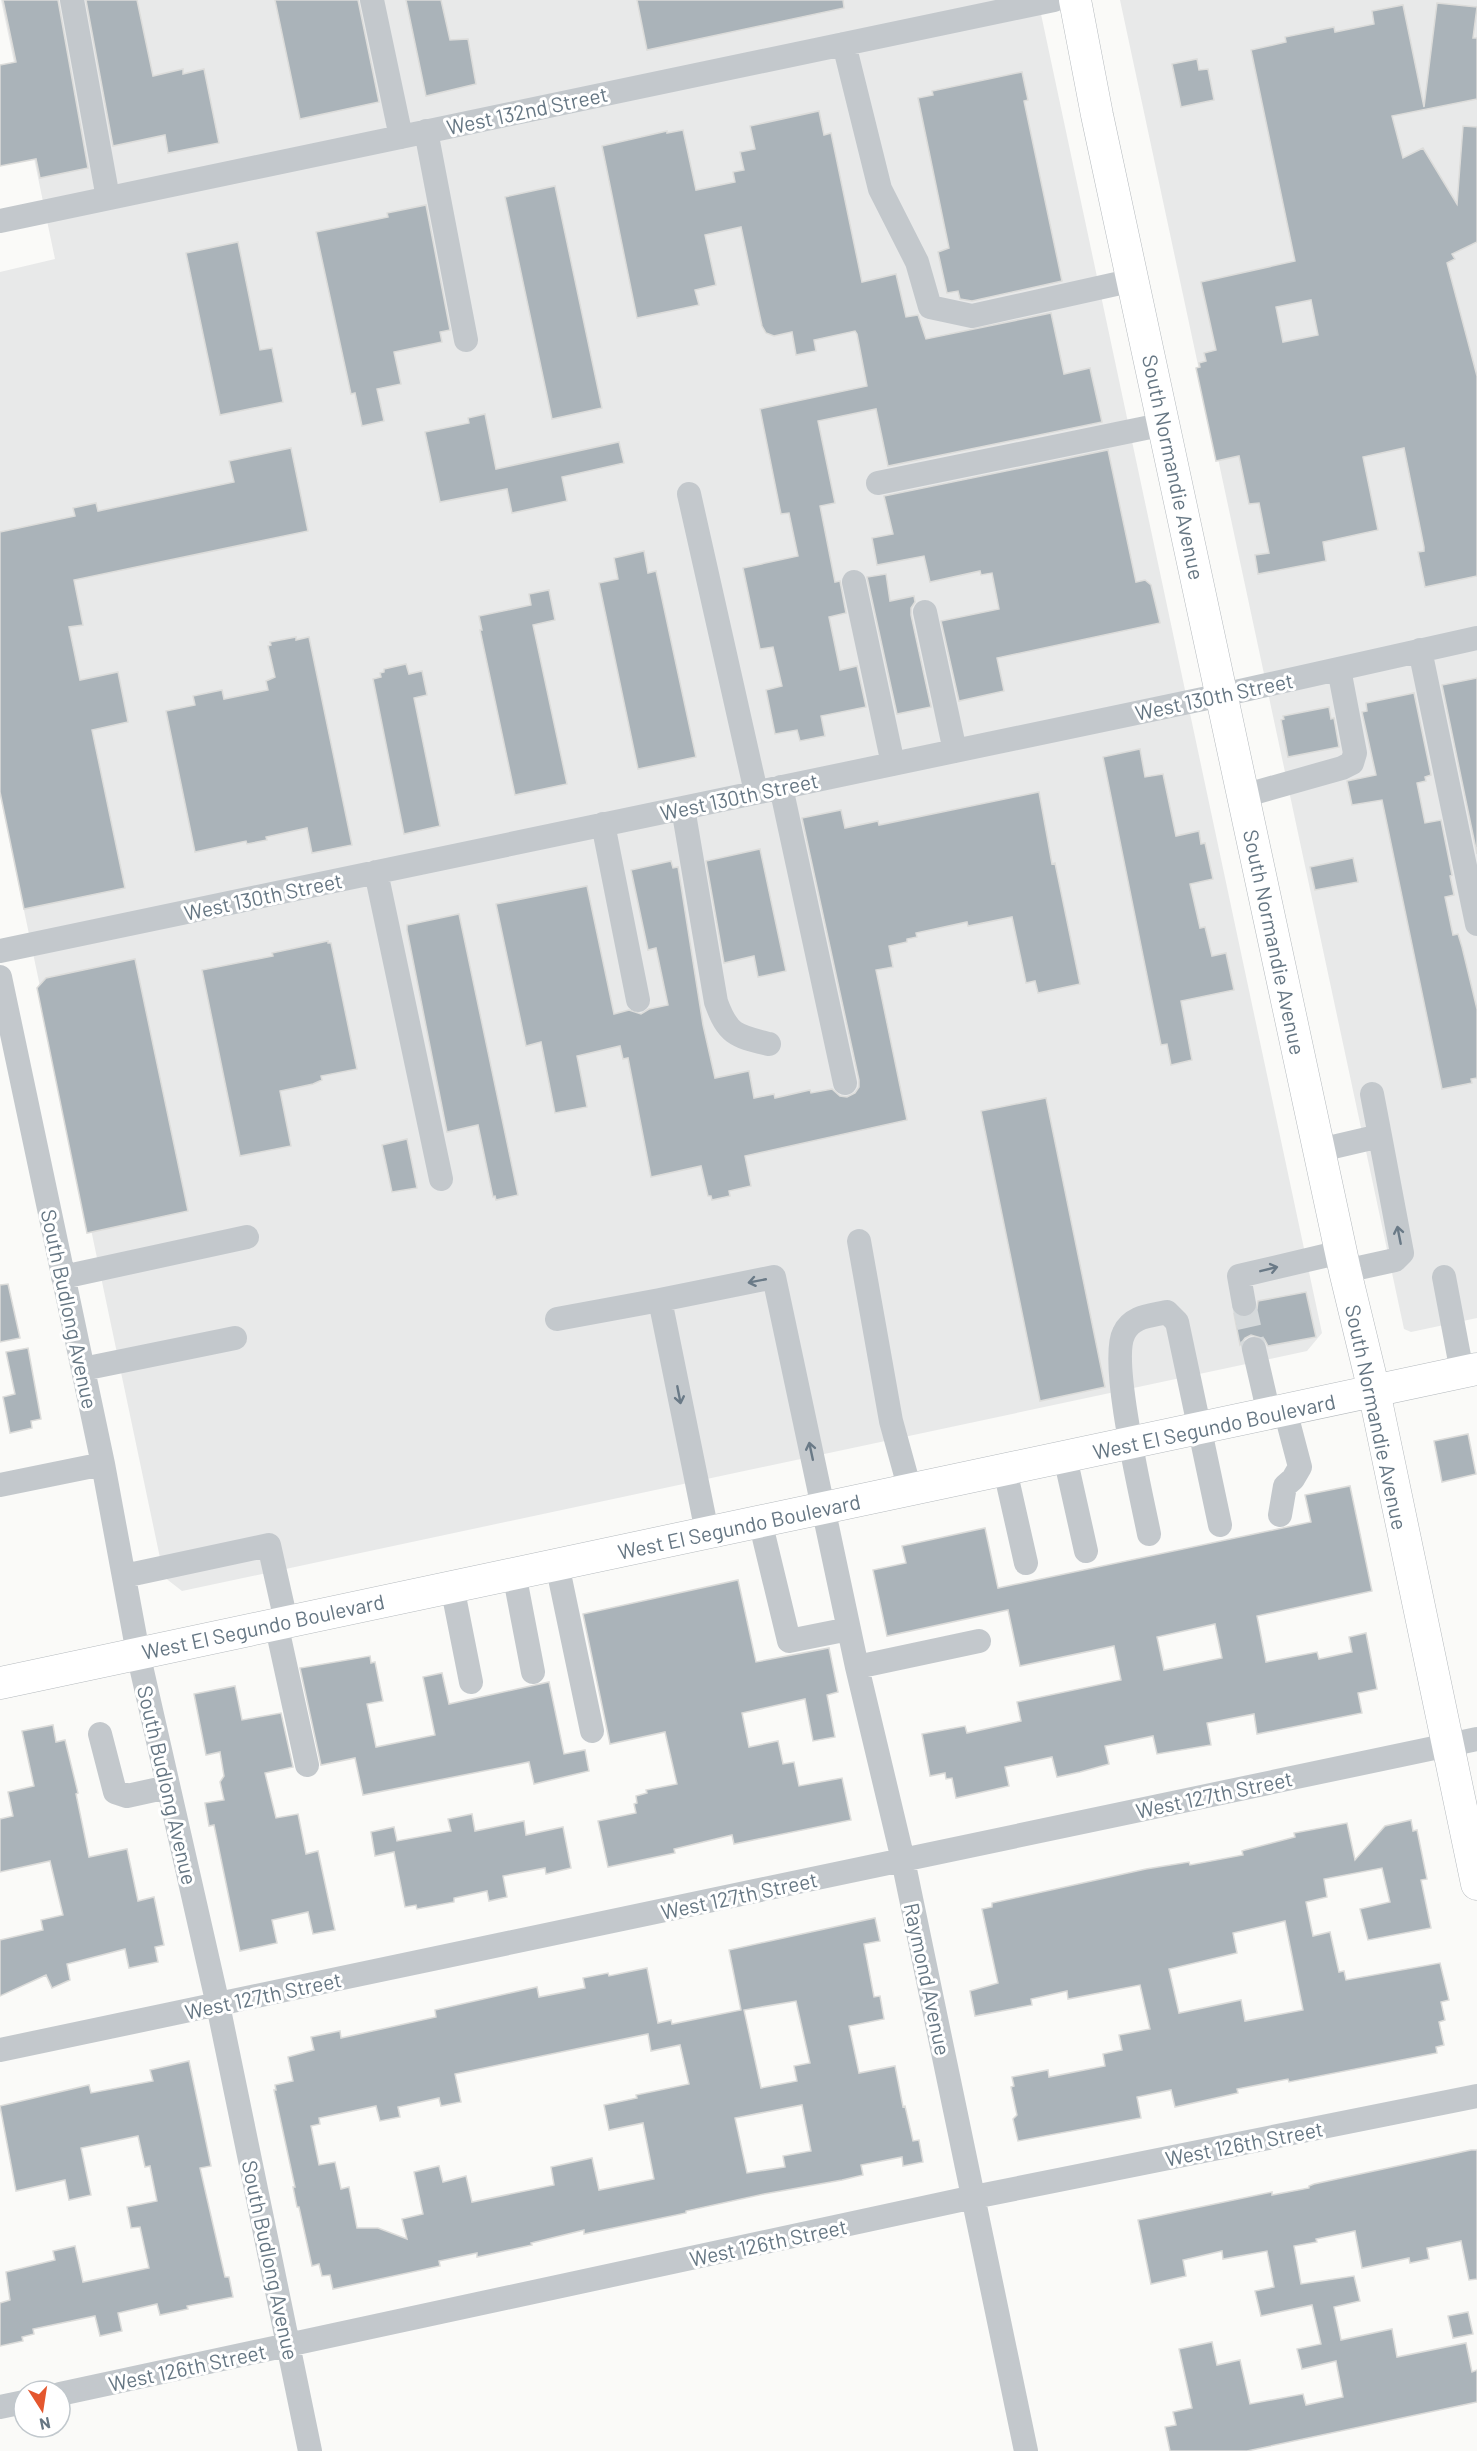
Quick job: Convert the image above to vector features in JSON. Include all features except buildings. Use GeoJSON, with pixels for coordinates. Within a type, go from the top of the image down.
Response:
{"type":"FeatureCollection","features":[{"type":"Feature","properties":{"kind":"main road","name":"South Normandie Avenue"},"geometry":{"type":"LineString","coordinates":[[1075,0],[1097,115],[1343,1262],[1462,1742],[1477,1884]]}},
{"type":"Feature","properties":{"kind":"main road","name":"West El Segundo Boulevard"},"geometry":{"type":"LineString","coordinates":[[0,1683],[1065,1458],[1469,1370]]}},
{"type":"Feature","properties":{"kind":"street"},"geometry":{"type":"LineString","coordinates":[[72,0],[108,198]]}},
{"type":"Feature","properties":{"kind":"street"},"geometry":{"type":"LineString","coordinates":[[372,0],[401,136]]}},
{"type":"Feature","properties":{"kind":"street","name":"West 132nd Street"},"geometry":{"type":"LineString","coordinates":[[0,221],[1054,0]]}},
{"type":"Feature","properties":{"kind":"street"},"geometry":{"type":"LineString","coordinates":[[844,44],[880,189],[917,262],[930,307],[972,316],[1134,280]]}},
{"type":"Feature","properties":{"kind":"street"},"geometry":{"type":"LineString","coordinates":[[426,131],[466,340]]}},
{"type":"Feature","properties":{"kind":"street"},"geometry":{"type":"LineString","coordinates":[[878,483],[1165,424]]}},
{"type":"Feature","properties":{"kind":"street"},"geometry":{"type":"LineString","coordinates":[[689,494],[756,792]]}},
{"type":"Feature","properties":{"kind":"street"},"geometry":{"type":"LineString","coordinates":[[854,582],[893,764]]}},
{"type":"Feature","properties":{"kind":"street"},"geometry":{"type":"LineString","coordinates":[[925,612],[955,751]]}},
{"type":"Feature","properties":{"kind":"street","name":"West 130th Street"},"geometry":{"type":"LineString","coordinates":[[0,951],[955,751],[1477,638]]}},
{"type":"Feature","properties":{"kind":"street"},"geometry":{"type":"LineString","coordinates":[[1420,650],[1477,924]]}},
{"type":"Feature","properties":{"kind":"street"},"geometry":{"type":"LineString","coordinates":[[1243,796],[1342,768],[1352,763],[1355,753],[1339,669]]}},
{"type":"Feature","properties":{"kind":"street"},"geometry":{"type":"LineString","coordinates":[[781,787],[844,1083]]}},
{"type":"Feature","properties":{"kind":"street"},"geometry":{"type":"LineString","coordinates":[[683,808],[716,1002],[724,1023],[740,1037],[769,1044]]}},
{"type":"Feature","properties":{"kind":"street"},"geometry":{"type":"LineString","coordinates":[[603,824],[638,1000]]}},
{"type":"Feature","properties":{"kind":"street"},"geometry":{"type":"LineString","coordinates":[[376,872],[441,1179]]}},
{"type":"Feature","properties":{"kind":"street","name":"South Budlong Avenue"},"geometry":{"type":"LineString","coordinates":[[0,977],[103,1464],[138,1653],[218,2005],[310,2451]]}},
{"type":"Feature","properties":{"kind":"street"},"geometry":{"type":"LineString","coordinates":[[1244,1304],[1239,1276],[1343,1262],[1395,1260],[1402,1253],[1372,1094]]}},
{"type":"Feature","properties":{"kind":"street"},"geometry":{"type":"LineString","coordinates":[[1320,1150],[1380,1136]]}},
{"type":"Feature","properties":{"kind":"street"},"geometry":{"type":"LineString","coordinates":[[63,1277],[247,1237]]}},
{"type":"Feature","properties":{"kind":"street"},"geometry":{"type":"LineString","coordinates":[[859,1241],[891,1421],[910,1490]]}},
{"type":"Feature","properties":{"kind":"street"},"geometry":{"type":"LineString","coordinates":[[1444,1277],[1469,1370]]}},
{"type":"Feature","properties":{"kind":"street","name":"Raymond Avenue"},"geometry":{"type":"LineString","coordinates":[[660,1300],[774,1278],[857,1666],[903,1860],[1026,2451]]}},
{"type":"Feature","properties":{"kind":"street"},"geometry":{"type":"LineString","coordinates":[[557,1319],[660,1300],[707,1532]]}},
{"type":"Feature","properties":{"kind":"street"},"geometry":{"type":"LineString","coordinates":[[1149,1534],[1131,1443],[1122,1386],[1120,1352],[1123,1334],[1134,1320],[1167,1312],[1177,1322],[1220,1525]]}},
{"type":"Feature","properties":{"kind":"street"},"geometry":{"type":"LineString","coordinates":[[83,1369],[235,1338]]}},
{"type":"Feature","properties":{"kind":"street"},"geometry":{"type":"LineString","coordinates":[[1254,1349],[1299,1467],[1293,1479],[1285,1486],[1280,1515]]}},
{"type":"Feature","properties":{"kind":"street"},"geometry":{"type":"LineString","coordinates":[[1065,1458],[1086,1551]]}},
{"type":"Feature","properties":{"kind":"street"},"geometry":{"type":"LineString","coordinates":[[0,1485],[103,1464]]}},
{"type":"Feature","properties":{"kind":"street"},"geometry":{"type":"LineString","coordinates":[[1005,1470],[1026,1563]]}},
{"type":"Feature","properties":{"kind":"street"},"geometry":{"type":"LineString","coordinates":[[760,1521],[789,1641],[849,1629]]}},
{"type":"Feature","properties":{"kind":"street"},"geometry":{"type":"LineString","coordinates":[[124,1576],[269,1545],[308,1765]]}},
{"type":"Feature","properties":{"kind":"street"},"geometry":{"type":"LineString","coordinates":[[557,1564],[592,1731]]}},
{"type":"Feature","properties":{"kind":"street"},"geometry":{"type":"LineString","coordinates":[[514,1573],[533,1672]]}},
{"type":"Feature","properties":{"kind":"street"},"geometry":{"type":"LineString","coordinates":[[452,1586],[471,1682]]}},
{"type":"Feature","properties":{"kind":"street"},"geometry":{"type":"LineString","coordinates":[[857,1666],[979,1641]]}},
{"type":"Feature","properties":{"kind":"street"},"geometry":{"type":"LineString","coordinates":[[100,1734],[115,1792],[127,1796],[168,1787]]}},
{"type":"Feature","properties":{"kind":"street","name":"West 127th Street"},"geometry":{"type":"LineString","coordinates":[[0,2050],[1462,1742]]}},
{"type":"Feature","properties":{"kind":"street","name":"West 126th Street"},"geometry":{"type":"LineString","coordinates":[[72,2391],[974,2197],[1477,2096]]}},
{"type":"Feature","properties":{"kind":"shaded area"},"geometry":{"type":"Polygon","coordinates":[[[1,0],[1038,0],[1322,1333],[1307,1351],[182,1591],[164,1577],[0,796],[0,272],[55,259],[1,0]]]}},
{"type":"Feature","properties":{"kind":"shaded area"},"geometry":{"type":"Polygon","coordinates":[[[1120,0],[1477,0],[1477,1318],[1411,1332],[1404,1329],[1120,0]]]}},
{"type":"Feature","properties":{"kind":"tunnel"},"geometry":{"type":"LineString","coordinates":[[1244,1304],[1254,1349]]}}]}
